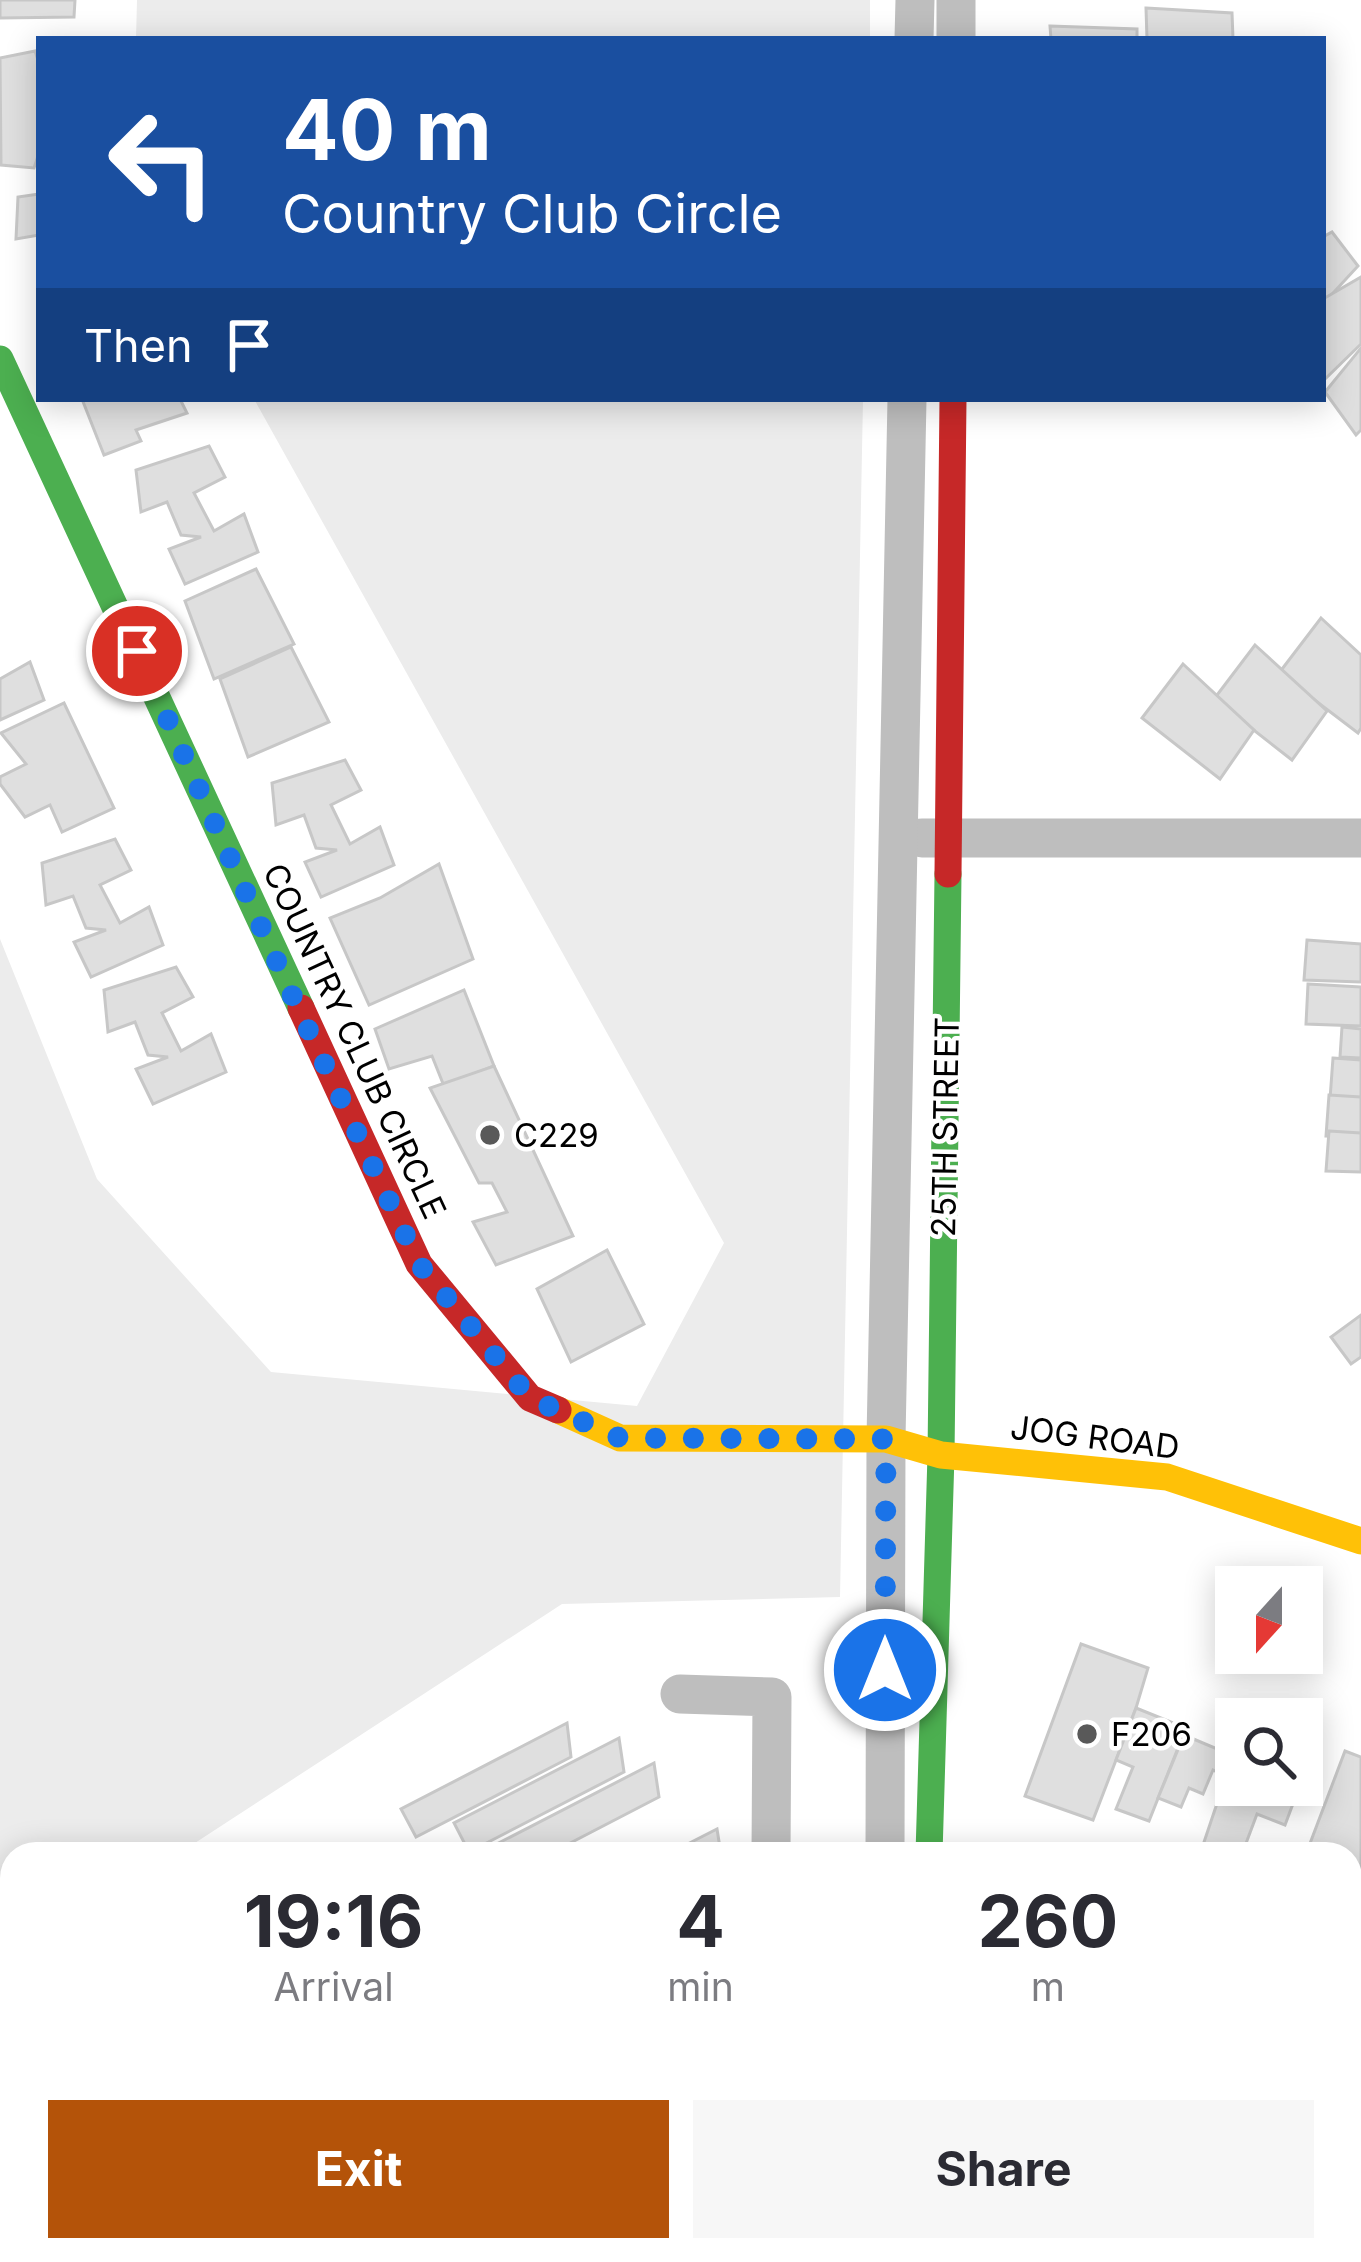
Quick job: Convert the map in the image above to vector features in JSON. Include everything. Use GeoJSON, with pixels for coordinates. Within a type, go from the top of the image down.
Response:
{"type":"FeatureCollection","features":[{"type":"Feature","properties":{"kind":"street"},"geometry":{"type":"LineString","coordinates":[[914,36],[915,0]]}},
{"type":"Feature","properties":{"kind":"street"},"geometry":{"type":"LineString","coordinates":[[956,0],[956,36]]}},
{"type":"Feature","properties":{"kind":"street","name":"COUNTRY CLUB CIRCLE"},"geometry":{"type":"LineString","coordinates":[[0,359],[419,1264],[530,1398],[620,1438],[886,1439]]}},
{"type":"Feature","properties":{"kind":"street","name":"25TH STREET"},"geometry":{"type":"LineString","coordinates":[[885,1842],[886,1439],[907,402]]}},
{"type":"Feature","properties":{"kind":"street","name":"25TH STREET"},"geometry":{"type":"LineString","coordinates":[[929,1842],[941,1454],[953,402]]}},
{"type":"Feature","properties":{"kind":"street"},"geometry":{"type":"LineString","coordinates":[[898,837],[1361,838]]}},
{"type":"Feature","properties":{"kind":"street","name":"JOG ROAD"},"geometry":{"type":"LineString","coordinates":[[886,1439],[941,1454],[1167,1478],[1361,1541]]}},
{"type":"Feature","properties":{"kind":"street"},"geometry":{"type":"LineString","coordinates":[[680,1694],[772,1697],[770,1842]]}},
{"type":"Feature","properties":{"kind":"shaded area"},"geometry":{"type":"Polygon","coordinates":[[[137,0],[870,0],[870,36],[136,36],[137,0]]]}},
{"type":"Feature","properties":{"kind":"shaded area"},"geometry":{"type":"Polygon","coordinates":[[[256,402],[863,402],[840,1597],[562,1604],[196,1842],[0,1842],[0,939],[97,1179],[271,1372],[637,1406],[724,1243],[256,402]]]}},
{"type":"Feature","properties":{"kind":"building"},"geometry":{"type":"Polygon","coordinates":[[[0,0],[75,0],[74,17],[0,18],[0,0]]]}},
{"type":"Feature","properties":{"kind":"building"},"geometry":{"type":"Polygon","coordinates":[[[1146,8],[1232,13],[1233,36],[1147,36],[1146,8]]]}},
{"type":"Feature","properties":{"kind":"building"},"geometry":{"type":"Polygon","coordinates":[[[1050,26],[1137,29],[1137,36],[1051,36],[1050,26]]]}},
{"type":"Feature","properties":{"kind":"building"},"geometry":{"type":"Polygon","coordinates":[[[36,54],[34,168],[1,165],[0,58],[36,54]]]}},
{"type":"Feature","properties":{"kind":"building"},"geometry":{"type":"Polygon","coordinates":[[[36,194],[36,236],[16,239],[18,197],[36,194]]]}},
{"type":"Feature","properties":{"kind":"building"},"geometry":{"type":"Polygon","coordinates":[[[1332,232],[1358,266],[1326,301],[1326,235],[1332,232]]]}},
{"type":"Feature","properties":{"kind":"building"},"geometry":{"type":"Polygon","coordinates":[[[1361,277],[1361,344],[1326,378],[1326,297],[1361,277]]]}},
{"type":"Feature","properties":{"kind":"building"},"geometry":{"type":"Polygon","coordinates":[[[1361,348],[1361,430],[1356,435],[1326,391],[1361,348]]]}},
{"type":"Feature","properties":{"kind":"building"},"geometry":{"type":"Polygon","coordinates":[[[83,402],[182,402],[187,413],[136,430],[141,441],[104,455],[83,402]]]}},
{"type":"Feature","properties":{"kind":"building"},"geometry":{"type":"Polygon","coordinates":[[[209,446],[225,477],[194,493],[214,531],[244,514],[258,552],[185,584],[169,549],[201,537],[181,535],[167,502],[141,512],[136,470],[209,446]]]}},
{"type":"Feature","properties":{"kind":"building"},"geometry":{"type":"Polygon","coordinates":[[[256,569],[294,644],[214,679],[185,601],[256,569]]]}},
{"type":"Feature","properties":{"kind":"building"},"geometry":{"type":"Polygon","coordinates":[[[1321,618],[1361,655],[1358,733],[1279,673],[1321,618]]]}},
{"type":"Feature","properties":{"kind":"building"},"geometry":{"type":"Polygon","coordinates":[[[1255,645],[1327,711],[1292,760],[1214,699],[1255,645]]]}},
{"type":"Feature","properties":{"kind":"building"},"geometry":{"type":"Polygon","coordinates":[[[291,647],[329,722],[248,757],[220,679],[291,647]]]}},
{"type":"Feature","properties":{"kind":"building"},"geometry":{"type":"Polygon","coordinates":[[[30,662],[44,700],[0,720],[0,679],[30,662]]]}},
{"type":"Feature","properties":{"kind":"building"},"geometry":{"type":"Polygon","coordinates":[[[1183,664],[1254,730],[1220,779],[1142,718],[1183,664]]]}},
{"type":"Feature","properties":{"kind":"building"},"geometry":{"type":"Polygon","coordinates":[[[64,703],[114,808],[62,832],[50,805],[25,817],[0,784],[0,777],[26,764],[1,733],[64,703]]]}},
{"type":"Feature","properties":{"kind":"building"},"geometry":{"type":"Polygon","coordinates":[[[345,760],[361,790],[331,805],[350,844],[380,827],[394,865],[321,897],[305,862],[337,850],[316,848],[304,815],[276,825],[272,783],[345,760]]]}},
{"type":"Feature","properties":{"kind":"building"},"geometry":{"type":"Polygon","coordinates":[[[115,839],[131,870],[100,885],[120,923],[149,907],[163,945],[91,977],[74,942],[106,930],[86,928],[73,896],[46,905],[42,863],[115,839]]]}},
{"type":"Feature","properties":{"kind":"building"},"geometry":{"type":"Polygon","coordinates":[[[439,864],[473,959],[369,1005],[330,918],[380,898],[439,864]]]}},
{"type":"Feature","properties":{"kind":"building"},"geometry":{"type":"Polygon","coordinates":[[[1307,940],[1361,944],[1361,982],[1304,980],[1307,940]]]}},
{"type":"Feature","properties":{"kind":"building"},"geometry":{"type":"Polygon","coordinates":[[[176,967],[193,997],[162,1013],[181,1051],[211,1034],[226,1072],[153,1104],[136,1069],[168,1057],[148,1055],[135,1022],[108,1032],[104,990],[176,967]]]}},
{"type":"Feature","properties":{"kind":"building"},"geometry":{"type":"Polygon","coordinates":[[[1308,984],[1361,987],[1361,1026],[1306,1024],[1308,984]]]}},
{"type":"Feature","properties":{"kind":"building"},"geometry":{"type":"Polygon","coordinates":[[[464,990],[494,1066],[444,1086],[432,1056],[389,1069],[375,1029],[464,990]]]}},
{"type":"Feature","properties":{"kind":"building"},"geometry":{"type":"Polygon","coordinates":[[[1342,1027],[1361,1029],[1361,1058],[1340,1057],[1342,1027]]]}},
{"type":"Feature","properties":{"kind":"building"},"geometry":{"type":"Polygon","coordinates":[[[1333,1058],[1361,1060],[1361,1100],[1330,1099],[1333,1058]]]}},
{"type":"Feature","properties":{"kind":"building","name":"C229"},"geometry":{"type":"Polygon","coordinates":[[[494,1066],[573,1236],[496,1265],[473,1222],[507,1212],[492,1183],[479,1183],[430,1088],[494,1066]]]}},
{"type":"Feature","properties":{"kind":"building"},"geometry":{"type":"Polygon","coordinates":[[[1329,1095],[1361,1097],[1361,1137],[1326,1136],[1329,1095]]]}},
{"type":"Feature","properties":{"kind":"building"},"geometry":{"type":"Polygon","coordinates":[[[1329,1131],[1361,1133],[1361,1172],[1326,1171],[1329,1131]]]}},
{"type":"Feature","properties":{"kind":"building"},"geometry":{"type":"Polygon","coordinates":[[[607,1250],[644,1324],[571,1362],[537,1289],[607,1250]]]}},
{"type":"Feature","properties":{"kind":"building"},"geometry":{"type":"Polygon","coordinates":[[[1361,1315],[1361,1357],[1351,1364],[1331,1337],[1361,1315]]]}},
{"type":"Feature","properties":{"kind":"building","name":"F206"},"geometry":{"type":"Polygon","coordinates":[[[1081,1644],[1148,1668],[1093,1820],[1025,1796],[1081,1644]]]}},
{"type":"Feature","properties":{"kind":"building"},"geometry":{"type":"Polygon","coordinates":[[[1136,1708],[1186,1728],[1149,1821],[1116,1809],[1133,1767],[1116,1760],[1136,1708]]]}},
{"type":"Feature","properties":{"kind":"building"},"geometry":{"type":"Polygon","coordinates":[[[567,1723],[571,1757],[416,1837],[401,1809],[567,1723]]]}},
{"type":"Feature","properties":{"kind":"building"},"geometry":{"type":"Polygon","coordinates":[[[1184,1735],[1215,1748],[1215,1771],[1203,1794],[1189,1788],[1181,1807],[1158,1798],[1184,1735]]]}},
{"type":"Feature","properties":{"kind":"building"},"geometry":{"type":"Polygon","coordinates":[[[619,1738],[624,1772],[488,1842],[464,1842],[454,1823],[619,1738]]]}},
{"type":"Feature","properties":{"kind":"building"},"geometry":{"type":"Polygon","coordinates":[[[1345,1751],[1361,1757],[1361,1842],[1311,1842],[1345,1751]]]}},
{"type":"Feature","properties":{"kind":"building"},"geometry":{"type":"Polygon","coordinates":[[[654,1763],[659,1797],[572,1842],[501,1842],[654,1763]]]}},
{"type":"Feature","properties":{"kind":"building"},"geometry":{"type":"Polygon","coordinates":[[[1216,1806],[1292,1806],[1285,1825],[1257,1814],[1246,1842],[1204,1842],[1216,1806]]]}},
{"type":"Feature","properties":{"kind":"building"},"geometry":{"type":"Polygon","coordinates":[[[717,1829],[719,1842],[692,1842],[717,1829]]]}},
{"type":"Feature","properties":{"kind":"traffic: fast"},"geometry":{"type":"LineString","coordinates":[[0,359],[301,1008]]}},
{"type":"Feature","properties":{"kind":"traffic: fast"},"geometry":{"type":"LineString","coordinates":[[929,1842],[941,1455],[948,874]]}},
{"type":"Feature","properties":{"kind":"traffic: slow"},"geometry":{"type":"LineString","coordinates":[[558,1410],[620,1438],[886,1439],[941,1455],[1167,1477],[1361,1541]]}},
{"type":"Feature","properties":{"kind":"traffic: jam"},"geometry":{"type":"LineString","coordinates":[[948,874],[953,402]]}},
{"type":"Feature","properties":{"kind":"traffic: jam"},"geometry":{"type":"LineString","coordinates":[[301,1008],[419,1264],[530,1398],[558,1410]]}},
{"type":"Feature","properties":{"kind":"place","name":"C229"},"geometry":{"type":"Point","coordinates":[490,1135]}},
{"type":"Feature","properties":{"kind":"place","name":"F206"},"geometry":{"type":"Point","coordinates":[1087,1734]}},
{"type":"Feature","properties":{"kind":"route"},"geometry":{"type":"LineString","coordinates":[[137,651],[419,1264],[530,1398],[620,1438],[886,1439],[885,1670]]}}]}
